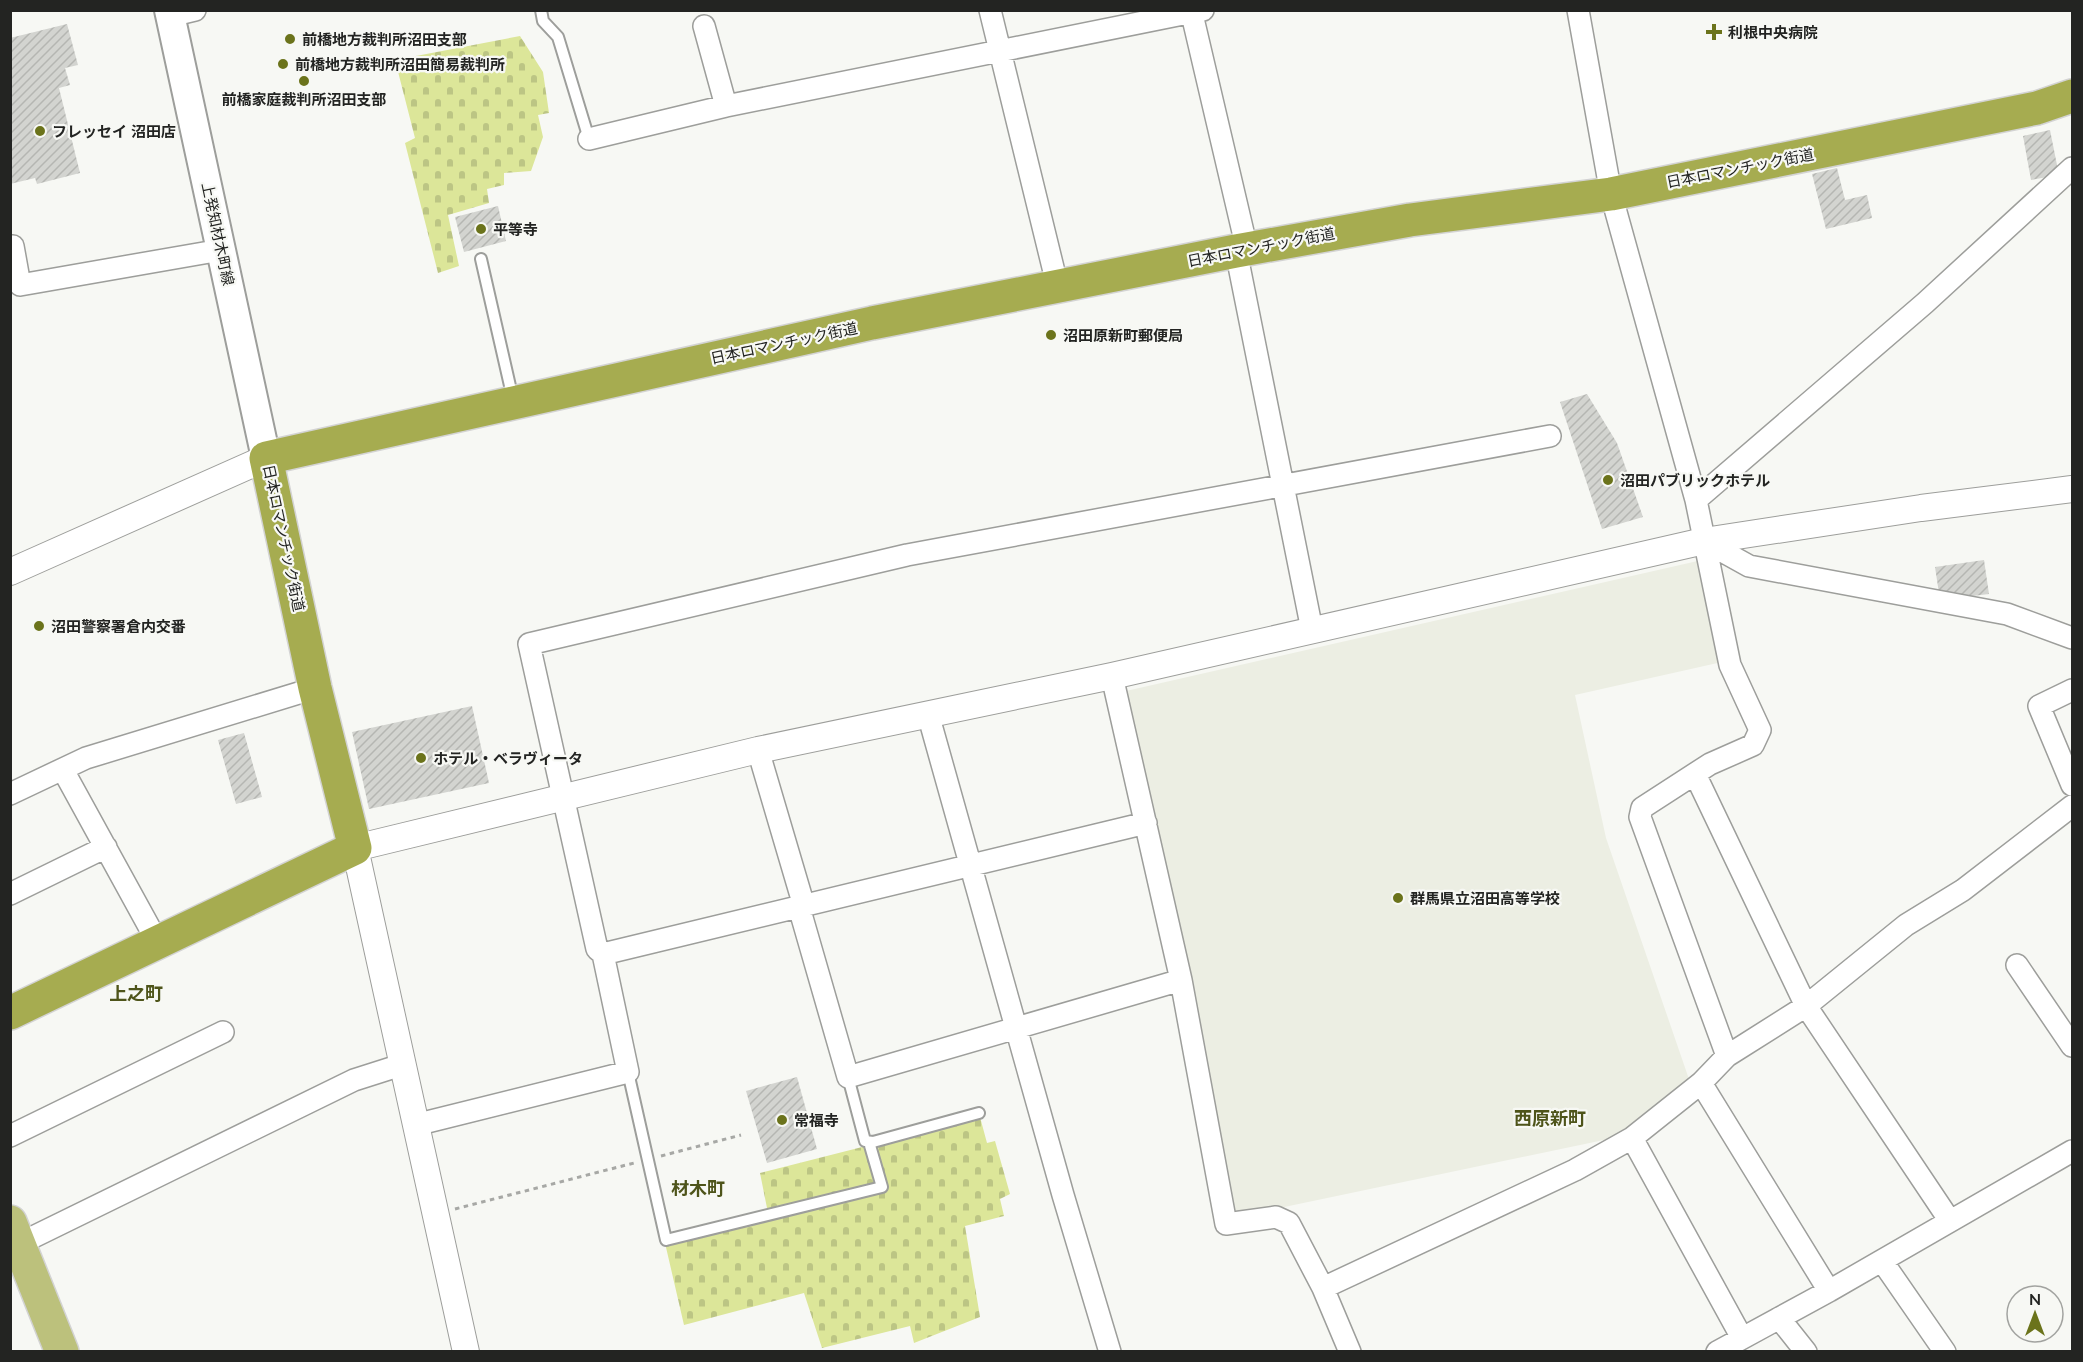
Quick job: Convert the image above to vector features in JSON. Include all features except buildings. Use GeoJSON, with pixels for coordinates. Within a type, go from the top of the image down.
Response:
{"type":"FeatureCollection","features":[{"type":"Feature","properties":{"kind":"highway","name":"日本ロマンチック街道"},"geometry":{"type":"LineString","coordinates":[[355,848],[315,688],[266,458],[872,323],[1242,250],[1410,220],[1611,194],[2037,108],[2073,96]]}},
{"type":"Feature","properties":{"kind":"highway"},"geometry":{"type":"LineString","coordinates":[[10,1013],[355,848]]}},
{"type":"Feature","properties":{"kind":"main road","name":"上発知材木町線"},"geometry":{"type":"LineString","coordinates":[[178,12],[221,250],[266,458]]}},
{"type":"Feature","properties":{"kind":"main road"},"geometry":{"type":"LineString","coordinates":[[16,1242],[62,1352]]}},
{"type":"Feature","properties":{"kind":"street"},"geometry":{"type":"LineString","coordinates":[[990,10],[1058,288]]}},
{"type":"Feature","properties":{"kind":"street"},"geometry":{"type":"LineString","coordinates":[[1578,10],[1611,194],[1696,500],[1730,666],[1760,730],[1753,744],[1695,774],[1642,808],[1640,817],[1727,1056]]}},
{"type":"Feature","properties":{"kind":"street"},"geometry":{"type":"LineString","coordinates":[[589,139],[726,106],[1000,49],[1125,18],[1195,11],[1242,250],[1282,486],[1312,630]]}},
{"type":"Feature","properties":{"kind":"street"},"geometry":{"type":"LineString","coordinates":[[704,26],[726,106]]}},
{"type":"Feature","properties":{"kind":"street"},"geometry":{"type":"LineString","coordinates":[[1696,500],[1925,303],[2073,168]]}},
{"type":"Feature","properties":{"kind":"street"},"geometry":{"type":"LineString","coordinates":[[10,246],[13,246],[20,285],[221,250]]}},
{"type":"Feature","properties":{"kind":"street"},"geometry":{"type":"LineString","coordinates":[[415,1125],[628,1072],[603,954],[597,949],[529,644],[907,555],[1550,435]]}},
{"type":"Feature","properties":{"kind":"street"},"geometry":{"type":"LineString","coordinates":[[10,572],[266,458]]}},
{"type":"Feature","properties":{"kind":"street"},"geometry":{"type":"LineString","coordinates":[[466,1352],[355,848],[758,750],[1112,676],[1704,541],[1921,508],[2073,489]]}},
{"type":"Feature","properties":{"kind":"street"},"geometry":{"type":"LineString","coordinates":[[1704,541],[1749,566],[2007,614],[2073,638]]}},
{"type":"Feature","properties":{"kind":"street"},"geometry":{"type":"LineString","coordinates":[[1112,676],[1181,980],[1226,1224],[1276,1217],[1289,1223],[1323,1288],[1350,1352]]}},
{"type":"Feature","properties":{"kind":"street"},"geometry":{"type":"LineString","coordinates":[[10,794],[86,758],[315,688]]}},
{"type":"Feature","properties":{"kind":"street"},"geometry":{"type":"LineString","coordinates":[[2073,690],[2039,706],[2073,785]]}},
{"type":"Feature","properties":{"kind":"street"},"geometry":{"type":"LineString","coordinates":[[928,714],[1110,1352]]}},
{"type":"Feature","properties":{"kind":"street"},"geometry":{"type":"LineString","coordinates":[[758,750],[848,1077],[1181,980]]}},
{"type":"Feature","properties":{"kind":"street"},"geometry":{"type":"LineString","coordinates":[[63,770],[158,943]]}},
{"type":"Feature","properties":{"kind":"street"},"geometry":{"type":"LineString","coordinates":[[1695,774],[1806,1006],[1950,1221]]}},
{"type":"Feature","properties":{"kind":"street"},"geometry":{"type":"LineString","coordinates":[[1323,1288],[1575,1170],[1632,1138],[1701,1083],[1727,1056],[1806,1006],[1906,925],[1963,890],[2070,814]]}},
{"type":"Feature","properties":{"kind":"street"},"geometry":{"type":"LineString","coordinates":[[603,954],[1146,823]]}},
{"type":"Feature","properties":{"kind":"street"},"geometry":{"type":"LineString","coordinates":[[10,894],[106,847]]}},
{"type":"Feature","properties":{"kind":"street"},"geometry":{"type":"LineString","coordinates":[[2017,965],[2073,1046]]}},
{"type":"Feature","properties":{"kind":"street"},"geometry":{"type":"LineString","coordinates":[[10,1136],[223,1032]]}},
{"type":"Feature","properties":{"kind":"street"},"geometry":{"type":"LineString","coordinates":[[16,1242],[354,1080],[401,1065]]}},
{"type":"Feature","properties":{"kind":"street"},"geometry":{"type":"LineString","coordinates":[[1701,1083],[1829,1291]]}},
{"type":"Feature","properties":{"kind":"street"},"geometry":{"type":"LineString","coordinates":[[1632,1138],[1742,1338]]}},
{"type":"Feature","properties":{"kind":"street"},"geometry":{"type":"LineString","coordinates":[[1716,1352],[1829,1291],[2073,1151]]}},
{"type":"Feature","properties":{"kind":"street"},"geometry":{"type":"LineString","coordinates":[[1882,1260],[1945,1352]]}},
{"type":"Feature","properties":{"kind":"street"},"geometry":{"type":"LineString","coordinates":[[1779,1318],[1806,1352]]}},
{"type":"Feature","properties":{"kind":"lane"},"geometry":{"type":"LineString","coordinates":[[541,10],[543,21],[558,37],[589,139]]}},
{"type":"Feature","properties":{"kind":"lane"},"geometry":{"type":"LineString","coordinates":[[482,259],[513,402]]}},
{"type":"Feature","properties":{"kind":"lane"},"geometry":{"type":"LineString","coordinates":[[628,1072],[646,1160],[666,1240],[882,1187],[848,1077]]}},
{"type":"Feature","properties":{"kind":"lane"},"geometry":{"type":"LineString","coordinates":[[869,1142],[979,1113]]}},
{"type":"Feature","properties":{"kind":"path"},"geometry":{"type":"LineString","coordinates":[[435,1214],[741,1135]]}},
{"type":"Feature","properties":{"kind":"shaded area","name":"群馬県立沼田高等学校"},"geometry":{"type":"Polygon","coordinates":[[[1702,560],[1722,662],[1575,695],[1606,838],[1691,1085],[1623,1136],[1241,1216],[1235,1210],[1126,691],[1702,560]]]}},
{"type":"Feature","properties":{"kind":"green space"},"geometry":{"type":"Polygon","coordinates":[[[520,36],[543,72],[549,113],[538,115],[543,137],[531,171],[504,173],[504,185],[487,189],[489,203],[448,215],[459,266],[438,273],[405,143],[415,138],[395,60],[520,36]]]}},
{"type":"Feature","properties":{"kind":"green space"},"geometry":{"type":"Polygon","coordinates":[[[980,1117],[987,1143],[995,1141],[1010,1194],[1000,1199],[1004,1216],[965,1226],[980,1317],[914,1343],[910,1326],[822,1348],[804,1293],[684,1325],[665,1243],[769,1218],[760,1173],[980,1117]]]}},
{"type":"Feature","properties":{"kind":"place","name":"利根中央病院"},"geometry":{"type":"Point","coordinates":[1714,32]}},
{"type":"Feature","properties":{"kind":"place","name":"前橋地方裁判所沼田支部"},"geometry":{"type":"Point","coordinates":[290,39]}},
{"type":"Feature","properties":{"kind":"place","name":"前橋地方裁判所沼田簡易裁判所"},"geometry":{"type":"Point","coordinates":[283,64]}},
{"type":"Feature","properties":{"kind":"place","name":"前橋家庭裁判所沼田支部"},"geometry":{"type":"Point","coordinates":[304,81]}},
{"type":"Feature","properties":{"kind":"place","name":"フレッセイ 沼田店"},"geometry":{"type":"Point","coordinates":[40,131]}},
{"type":"Feature","properties":{"kind":"place","name":"平等寺"},"geometry":{"type":"Point","coordinates":[481,229]}},
{"type":"Feature","properties":{"kind":"place","name":"沼田原新町郵便局"},"geometry":{"type":"Point","coordinates":[1051,335]}},
{"type":"Feature","properties":{"kind":"place","name":"沼田パブリックホテル"},"geometry":{"type":"Point","coordinates":[1608,480]}},
{"type":"Feature","properties":{"kind":"place","name":"沼田警察署倉内交番"},"geometry":{"type":"Point","coordinates":[39,626]}},
{"type":"Feature","properties":{"kind":"place","name":"ホテル・ベラヴィータ"},"geometry":{"type":"Point","coordinates":[421,758]}},
{"type":"Feature","properties":{"kind":"place","name":"群馬県立沼田高等学校"},"geometry":{"type":"Point","coordinates":[1398,898]}},
{"type":"Feature","properties":{"kind":"place","name":"常福寺"},"geometry":{"type":"Point","coordinates":[782,1120]}},
{"type":"Feature","properties":{"kind":"district","name":"上之町"},"geometry":{"type":"Point","coordinates":[136,993]}},
{"type":"Feature","properties":{"kind":"district","name":"西原新町"},"geometry":{"type":"Point","coordinates":[1550,1118]}},
{"type":"Feature","properties":{"kind":"district","name":"材木町"},"geometry":{"type":"Point","coordinates":[698,1188]}}]}
